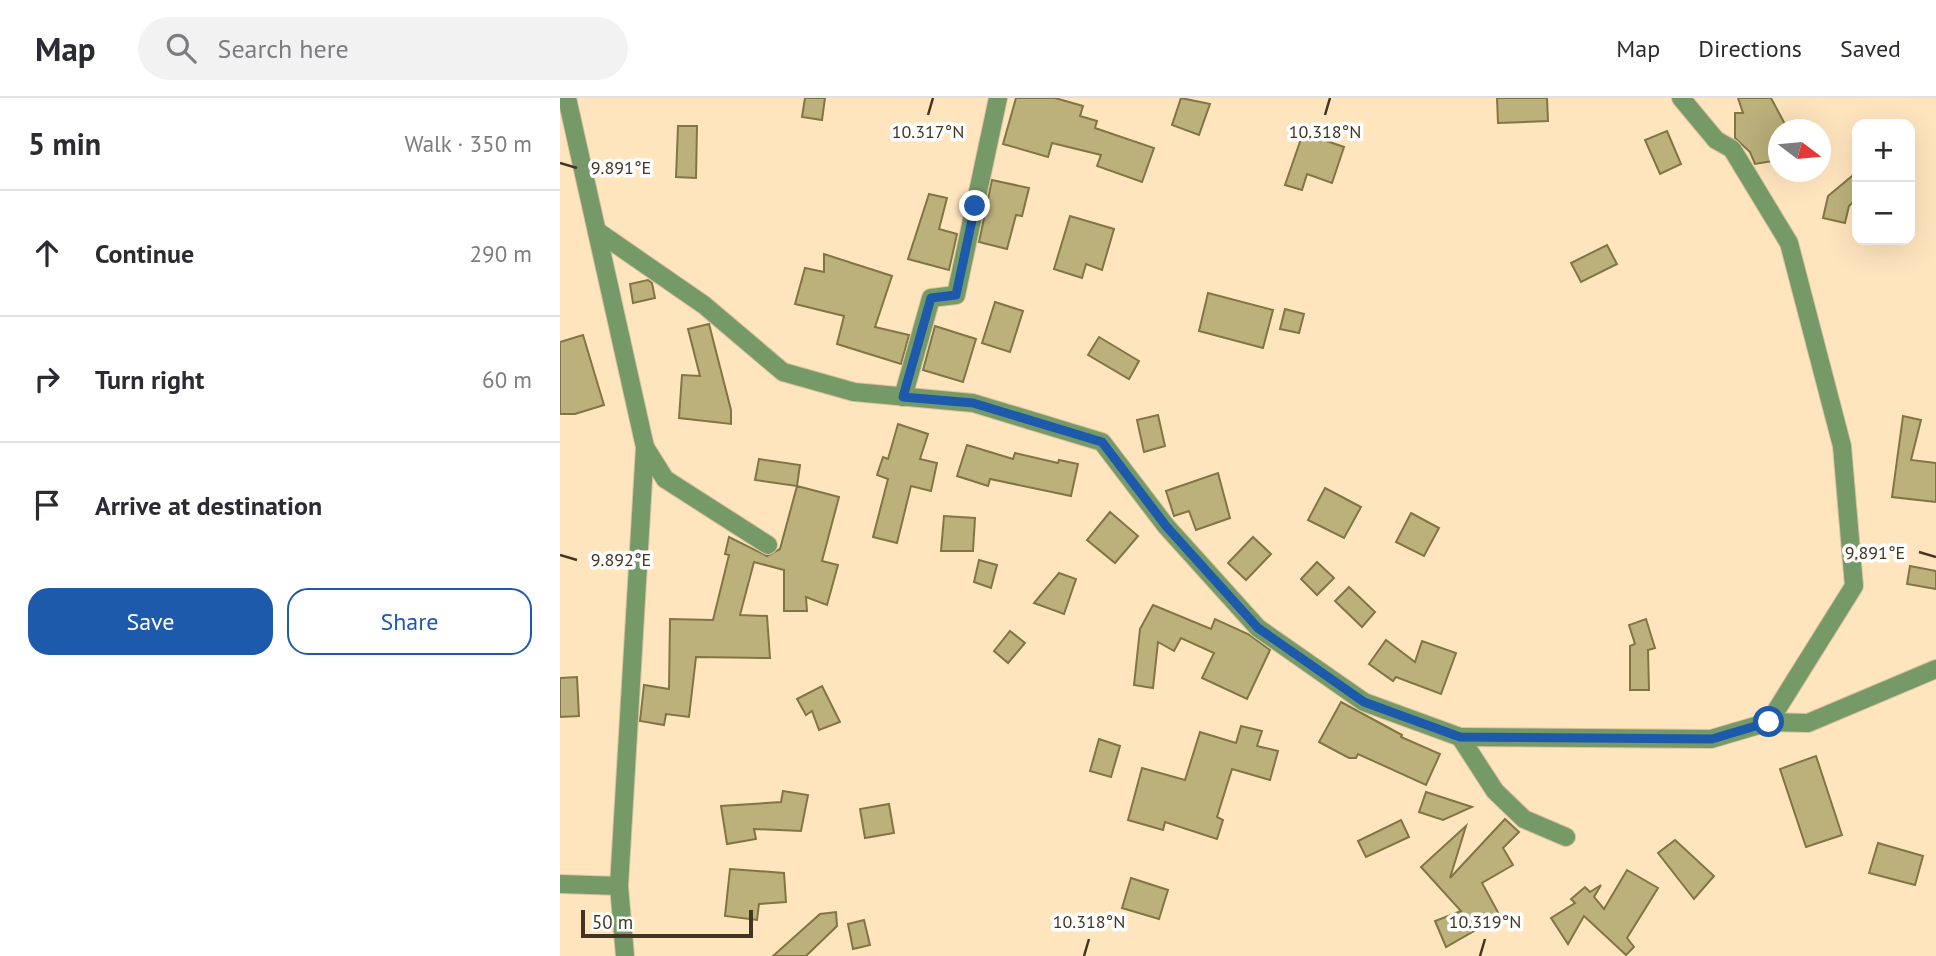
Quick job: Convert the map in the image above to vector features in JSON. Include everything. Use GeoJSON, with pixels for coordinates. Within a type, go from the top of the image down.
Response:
{"type":"FeatureCollection","features":[{"type":"Feature","properties":{"kind":"street"},"geometry":{"type":"LineString","coordinates":[[567,98],[645,447],[618,886],[625,956]]}},
{"type":"Feature","properties":{"kind":"street"},"geometry":{"type":"LineString","coordinates":[[903,397],[931,298],[956,295],[998,98]]}},
{"type":"Feature","properties":{"kind":"street"},"geometry":{"type":"LineString","coordinates":[[1681,98],[1716,140],[1732,149],[1789,243],[1842,446],[1854,586],[1769,722]]}},
{"type":"Feature","properties":{"kind":"street"},"geometry":{"type":"LineString","coordinates":[[597,231],[704,305],[783,372],[854,393],[973,403],[1102,442],[1166,526],[1258,628],[1364,702],[1460,737],[1712,739],[1769,722],[1808,723],[1936,669]]}},
{"type":"Feature","properties":{"kind":"street"},"geometry":{"type":"LineString","coordinates":[[645,447],[664,479],[768,545]]}},
{"type":"Feature","properties":{"kind":"street"},"geometry":{"type":"LineString","coordinates":[[1460,737],[1495,791],[1524,819],[1566,837]]}},
{"type":"Feature","properties":{"kind":"street"},"geometry":{"type":"LineString","coordinates":[[560,884],[618,886]]}},
{"type":"Feature","properties":{"kind":"building"},"geometry":{"type":"Polygon","coordinates":[[[805,98],[825,98],[822,120],[802,117],[805,98]]]}},
{"type":"Feature","properties":{"kind":"building"},"geometry":{"type":"Polygon","coordinates":[[[1016,98],[1055,98],[1083,106],[1080,116],[1097,121],[1095,128],[1154,148],[1142,182],[1097,166],[1101,155],[1052,143],[1048,157],[1003,144],[1016,98]]]}},
{"type":"Feature","properties":{"kind":"building"},"geometry":{"type":"Polygon","coordinates":[[[1181,98],[1210,104],[1199,135],[1172,125],[1181,98]]]}},
{"type":"Feature","properties":{"kind":"building"},"geometry":{"type":"Polygon","coordinates":[[[1497,98],[1547,98],[1548,121],[1498,123],[1497,98]]]}},
{"type":"Feature","properties":{"kind":"building"},"geometry":{"type":"Polygon","coordinates":[[[1738,98],[1771,98],[1782,119],[1768,119],[1768,162],[1755,164],[1750,152],[1735,138],[1735,113],[1743,113],[1738,98]]]}},
{"type":"Feature","properties":{"kind":"building"},"geometry":{"type":"Polygon","coordinates":[[[678,126],[697,126],[696,178],[676,177],[678,126]]]}},
{"type":"Feature","properties":{"kind":"building"},"geometry":{"type":"Polygon","coordinates":[[[1667,131],[1681,164],[1660,174],[1645,140],[1667,131]]]}},
{"type":"Feature","properties":{"kind":"building"},"geometry":{"type":"Polygon","coordinates":[[[1303,133],[1344,147],[1332,183],[1307,174],[1302,190],[1285,185],[1303,133]]]}},
{"type":"Feature","properties":{"kind":"building"},"geometry":{"type":"Polygon","coordinates":[[[1852,176],[1852,203],[1845,223],[1823,218],[1828,196],[1852,176]]]}},
{"type":"Feature","properties":{"kind":"building"},"geometry":{"type":"Polygon","coordinates":[[[992,180],[1029,188],[1022,216],[1016,215],[1007,249],[979,242],[992,180]]]}},
{"type":"Feature","properties":{"kind":"building"},"geometry":{"type":"Polygon","coordinates":[[[929,194],[947,198],[939,229],[957,234],[949,270],[908,259],[929,194]]]}},
{"type":"Feature","properties":{"kind":"building"},"geometry":{"type":"Polygon","coordinates":[[[1070,216],[1114,229],[1102,270],[1086,264],[1082,278],[1054,269],[1070,216]]]}},
{"type":"Feature","properties":{"kind":"building"},"geometry":{"type":"Polygon","coordinates":[[[1607,245],[1617,264],[1581,282],[1571,263],[1607,245]]]}},
{"type":"Feature","properties":{"kind":"building"},"geometry":{"type":"Polygon","coordinates":[[[824,254],[892,276],[875,327],[909,335],[901,364],[837,344],[844,316],[795,304],[805,268],[824,272],[824,254]]]}},
{"type":"Feature","properties":{"kind":"building"},"geometry":{"type":"Polygon","coordinates":[[[648,280],[652,283],[655,298],[633,303],[630,284],[648,280]]]}},
{"type":"Feature","properties":{"kind":"building"},"geometry":{"type":"Polygon","coordinates":[[[1208,293],[1273,310],[1263,348],[1199,331],[1208,293]]]}},
{"type":"Feature","properties":{"kind":"building"},"geometry":{"type":"Polygon","coordinates":[[[995,302],[1023,311],[1010,352],[982,343],[995,302]]]}},
{"type":"Feature","properties":{"kind":"building"},"geometry":{"type":"Polygon","coordinates":[[[1285,309],[1304,314],[1299,333],[1280,329],[1285,309]]]}},
{"type":"Feature","properties":{"kind":"building"},"geometry":{"type":"Polygon","coordinates":[[[709,324],[731,410],[731,424],[679,418],[682,375],[700,376],[688,329],[709,324]]]}},
{"type":"Feature","properties":{"kind":"building"},"geometry":{"type":"Polygon","coordinates":[[[935,326],[976,339],[963,382],[923,370],[935,326]]]}},
{"type":"Feature","properties":{"kind":"building"},"geometry":{"type":"Polygon","coordinates":[[[583,335],[604,405],[575,414],[560,414],[560,342],[583,335]]]}},
{"type":"Feature","properties":{"kind":"building"},"geometry":{"type":"Polygon","coordinates":[[[1099,337],[1139,361],[1129,379],[1088,355],[1099,337]]]}},
{"type":"Feature","properties":{"kind":"building"},"geometry":{"type":"Polygon","coordinates":[[[1158,415],[1165,446],[1144,452],[1137,420],[1158,415]]]}},
{"type":"Feature","properties":{"kind":"building"},"geometry":{"type":"Polygon","coordinates":[[[1903,416],[1921,420],[1911,460],[1936,463],[1936,502],[1892,497],[1903,416]]]}},
{"type":"Feature","properties":{"kind":"building"},"geometry":{"type":"Polygon","coordinates":[[[898,424],[928,434],[920,459],[937,463],[931,491],[911,486],[897,543],[873,537],[888,479],[877,475],[883,457],[888,459],[898,424]]]}},
{"type":"Feature","properties":{"kind":"building"},"geometry":{"type":"Polygon","coordinates":[[[967,445],[1013,459],[1015,453],[1058,463],[1059,460],[1078,464],[1071,496],[990,479],[988,486],[957,476],[967,445]]]}},
{"type":"Feature","properties":{"kind":"building"},"geometry":{"type":"Polygon","coordinates":[[[759,459],[800,465],[797,486],[755,480],[759,459]]]}},
{"type":"Feature","properties":{"kind":"building"},"geometry":{"type":"Polygon","coordinates":[[[1218,473],[1230,518],[1196,530],[1189,511],[1174,516],[1166,491],[1218,473]]]}},
{"type":"Feature","properties":{"kind":"building"},"geometry":{"type":"Polygon","coordinates":[[[797,486],[839,497],[822,561],[838,565],[827,605],[806,597],[807,611],[784,611],[784,570],[754,562],[740,615],[767,616],[770,658],[696,657],[689,717],[666,714],[664,725],[640,721],[644,685],[669,689],[670,619],[713,620],[729,555],[725,554],[729,537],[767,556],[780,549],[797,486]]]}},
{"type":"Feature","properties":{"kind":"building"},"geometry":{"type":"Polygon","coordinates":[[[1325,488],[1361,507],[1344,538],[1308,520],[1325,488]]]}},
{"type":"Feature","properties":{"kind":"building"},"geometry":{"type":"Polygon","coordinates":[[[1110,512],[1138,536],[1115,563],[1087,540],[1110,512]]]}},
{"type":"Feature","properties":{"kind":"building"},"geometry":{"type":"Polygon","coordinates":[[[1411,513],[1439,528],[1424,556],[1396,542],[1411,513]]]}},
{"type":"Feature","properties":{"kind":"building"},"geometry":{"type":"Polygon","coordinates":[[[944,516],[975,518],[973,551],[941,551],[944,516]]]}},
{"type":"Feature","properties":{"kind":"building"},"geometry":{"type":"Polygon","coordinates":[[[1253,537],[1271,554],[1246,580],[1228,563],[1253,537]]]}},
{"type":"Feature","properties":{"kind":"building"},"geometry":{"type":"Polygon","coordinates":[[[979,560],[997,565],[991,588],[974,582],[979,560]]]}},
{"type":"Feature","properties":{"kind":"building"},"geometry":{"type":"Polygon","coordinates":[[[1317,562],[1334,578],[1317,595],[1301,579],[1317,562]]]}},
{"type":"Feature","properties":{"kind":"building"},"geometry":{"type":"Polygon","coordinates":[[[1910,566],[1936,571],[1936,589],[1907,584],[1910,566]]]}},
{"type":"Feature","properties":{"kind":"building"},"geometry":{"type":"Polygon","coordinates":[[[1059,573],[1076,579],[1064,614],[1034,603],[1059,573]]]}},
{"type":"Feature","properties":{"kind":"building"},"geometry":{"type":"Polygon","coordinates":[[[1349,587],[1375,612],[1362,627],[1335,601],[1349,587]]]}},
{"type":"Feature","properties":{"kind":"building"},"geometry":{"type":"Polygon","coordinates":[[[1153,605],[1211,629],[1215,619],[1248,634],[1270,650],[1247,699],[1202,678],[1214,653],[1181,638],[1174,651],[1158,642],[1153,688],[1134,685],[1140,629],[1153,605]]]}},
{"type":"Feature","properties":{"kind":"building"},"geometry":{"type":"Polygon","coordinates":[[[1646,619],[1655,648],[1648,650],[1649,690],[1630,690],[1630,646],[1635,644],[1629,625],[1646,619]]]}},
{"type":"Feature","properties":{"kind":"building"},"geometry":{"type":"Polygon","coordinates":[[[1010,631],[1025,643],[1008,663],[994,651],[1010,631]]]}},
{"type":"Feature","properties":{"kind":"building"},"geometry":{"type":"Polygon","coordinates":[[[1386,640],[1415,662],[1422,641],[1456,653],[1441,694],[1396,677],[1393,681],[1369,664],[1386,640]]]}},
{"type":"Feature","properties":{"kind":"building"},"geometry":{"type":"Polygon","coordinates":[[[577,677],[579,716],[560,717],[560,678],[577,677]]]}},
{"type":"Feature","properties":{"kind":"building"},"geometry":{"type":"Polygon","coordinates":[[[822,686],[840,722],[819,730],[812,711],[806,715],[797,699],[822,686]]]}},
{"type":"Feature","properties":{"kind":"building"},"geometry":{"type":"Polygon","coordinates":[[[1341,702],[1402,735],[1401,737],[1440,754],[1426,785],[1358,754],[1356,758],[1349,758],[1319,742],[1341,702]]]}},
{"type":"Feature","properties":{"kind":"building"},"geometry":{"type":"Polygon","coordinates":[[[1241,726],[1262,731],[1257,746],[1278,751],[1270,780],[1232,769],[1217,817],[1223,820],[1217,839],[1165,822],[1163,830],[1128,820],[1142,768],[1185,780],[1200,732],[1236,743],[1241,726]]]}},
{"type":"Feature","properties":{"kind":"building"},"geometry":{"type":"Polygon","coordinates":[[[1099,739],[1120,746],[1111,777],[1090,771],[1099,739]]]}},
{"type":"Feature","properties":{"kind":"building"},"geometry":{"type":"Polygon","coordinates":[[[1816,756],[1842,835],[1806,847],[1780,769],[1816,756]]]}},
{"type":"Feature","properties":{"kind":"building"},"geometry":{"type":"Polygon","coordinates":[[[783,791],[808,795],[801,831],[754,829],[756,839],[727,844],[721,806],[781,802],[783,791]]]}},
{"type":"Feature","properties":{"kind":"building"},"geometry":{"type":"Polygon","coordinates":[[[1426,792],[1472,807],[1443,820],[1419,812],[1426,792]]]}},
{"type":"Feature","properties":{"kind":"building"},"geometry":{"type":"Polygon","coordinates":[[[889,804],[894,833],[865,838],[860,809],[889,804]]]}},
{"type":"Feature","properties":{"kind":"building"},"geometry":{"type":"Polygon","coordinates":[[[1505,819],[1519,832],[1503,848],[1513,865],[1482,883],[1500,916],[1446,947],[1435,921],[1461,911],[1421,867],[1466,826],[1450,878],[1505,819]]]}},
{"type":"Feature","properties":{"kind":"building"},"geometry":{"type":"Polygon","coordinates":[[[1401,820],[1409,837],[1366,857],[1358,841],[1401,820]]]}},
{"type":"Feature","properties":{"kind":"building"},"geometry":{"type":"Polygon","coordinates":[[[1675,840],[1714,876],[1694,899],[1658,853],[1675,840]]]}},
{"type":"Feature","properties":{"kind":"building"},"geometry":{"type":"Polygon","coordinates":[[[1878,843],[1923,856],[1915,885],[1869,873],[1878,843]]]}},
{"type":"Feature","properties":{"kind":"building"},"geometry":{"type":"Polygon","coordinates":[[[730,869],[784,873],[786,902],[759,904],[757,920],[725,916],[730,869]]]}},
{"type":"Feature","properties":{"kind":"building"},"geometry":{"type":"Polygon","coordinates":[[[1627,870],[1658,888],[1627,938],[1634,947],[1626,955],[1584,916],[1568,944],[1551,918],[1575,903],[1571,899],[1585,887],[1590,892],[1601,885],[1594,897],[1604,909],[1627,870]]]}},
{"type":"Feature","properties":{"kind":"building"},"geometry":{"type":"Polygon","coordinates":[[[1131,878],[1168,890],[1159,919],[1122,908],[1131,878]]]}},
{"type":"Feature","properties":{"kind":"building"},"geometry":{"type":"Polygon","coordinates":[[[836,912],[837,926],[806,956],[773,956],[820,914],[836,912]]]}},
{"type":"Feature","properties":{"kind":"building"},"geometry":{"type":"Polygon","coordinates":[[[864,920],[870,945],[853,949],[848,924],[864,920]]]}},
{"type":"Feature","properties":{"kind":"route"},"geometry":{"type":"LineString","coordinates":[[975,206],[956,295],[931,298],[903,397],[973,403],[1102,442],[1166,526],[1258,628],[1364,702],[1460,737],[1712,739],[1769,722]]}}]}
